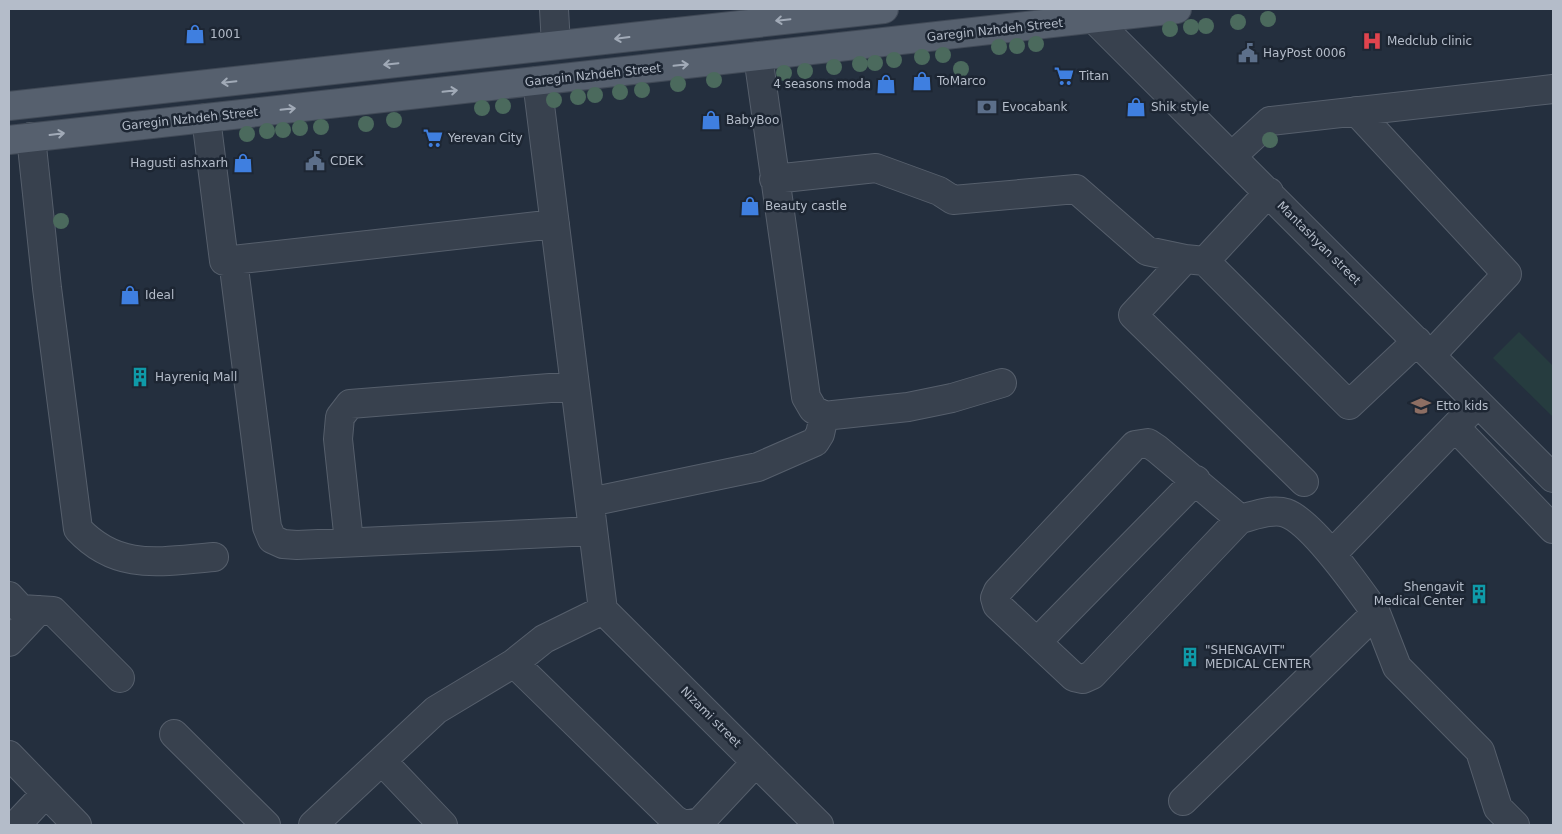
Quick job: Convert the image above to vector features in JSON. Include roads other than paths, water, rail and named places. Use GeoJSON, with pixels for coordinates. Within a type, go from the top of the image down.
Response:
{"type":"FeatureCollection","features":[{"type":"Feature","properties":{"kind":"main road"},"geometry":{"type":"LineString","coordinates":[[9,106],[884,9]]}},
{"type":"Feature","properties":{"kind":"main road","name":"Garegin Nzhdeh Street"},"geometry":{"type":"LineString","coordinates":[[20,139],[758,56],[1090,14],[1177,9]]}},
{"type":"Feature","properties":{"kind":"street"},"geometry":{"type":"LineString","coordinates":[[554,9],[556,45]]}},
{"type":"Feature","properties":{"kind":"street","name":"Mantashyan street"},"geometry":{"type":"LineString","coordinates":[[1090,14],[1553,478]]}},
{"type":"Feature","properties":{"kind":"street"},"geometry":{"type":"LineString","coordinates":[[758,56],[806,397],[813,409],[824,416],[908,407],[952,398],[1002,383]]}},
{"type":"Feature","properties":{"kind":"street"},"geometry":{"type":"LineString","coordinates":[[313,825],[436,710],[514,663],[544,639],[604,610],[537,81]]}},
{"type":"Feature","properties":{"kind":"street"},"geometry":{"type":"LineString","coordinates":[[1232,156],[1270,122],[1553,89]]}},
{"type":"Feature","properties":{"kind":"street"},"geometry":{"type":"LineString","coordinates":[[774,179],[876,168],[939,191],[953,200],[1076,189],[1147,251],[1195,260],[1349,405],[1424,348],[1507,274],[1356,111]]}},
{"type":"Feature","properties":{"kind":"street"},"geometry":{"type":"LineString","coordinates":[[206,118],[224,260],[555,224]]}},
{"type":"Feature","properties":{"kind":"street"},"geometry":{"type":"LineString","coordinates":[[20,139],[50,316],[78,530],[91,544],[115,556],[145,563],[214,557]]}},
{"type":"Feature","properties":{"kind":"street"},"geometry":{"type":"LineString","coordinates":[[1269,192],[1133,315],[1304,482]]}},
{"type":"Feature","properties":{"kind":"street"},"geometry":{"type":"LineString","coordinates":[[233,260],[267,527],[272,539],[283,544],[298,545],[594,531]]}},
{"type":"Feature","properties":{"kind":"street"},"geometry":{"type":"LineString","coordinates":[[349,542],[338,439],[340,417],[350,404],[575,386]]}},
{"type":"Feature","properties":{"kind":"street"},"geometry":{"type":"LineString","coordinates":[[1332,554],[1478,403]]}},
{"type":"Feature","properties":{"kind":"street"},"geometry":{"type":"LineString","coordinates":[[590,502],[758,467],[815,442],[820,434],[824,416]]}},
{"type":"Feature","properties":{"kind":"street"},"geometry":{"type":"LineString","coordinates":[[1455,427],[1553,529]]}},
{"type":"Feature","properties":{"kind":"street"},"geometry":{"type":"LineString","coordinates":[[1240,519],[1196,480],[1148,442],[1135,445],[998,591],[995,598],[997,605],[1074,676],[1083,679],[1092,675],[1240,519],[1272,512],[1285,513],[1297,520],[1332,554],[1376,613],[1397,667],[1480,751],[1498,808],[1515,825]]}},
{"type":"Feature","properties":{"kind":"street"},"geometry":{"type":"LineString","coordinates":[[1036,642],[1196,480]]}},
{"type":"Feature","properties":{"kind":"street"},"geometry":{"type":"LineString","coordinates":[[9,596],[21,609],[53,611],[120,678]]}},
{"type":"Feature","properties":{"kind":"street"},"geometry":{"type":"LineString","coordinates":[[9,642],[39,610]]}},
{"type":"Feature","properties":{"kind":"street","name":"Nizami street"},"geometry":{"type":"LineString","coordinates":[[604,610],[819,825]]}},
{"type":"Feature","properties":{"kind":"street"},"geometry":{"type":"LineString","coordinates":[[1183,801],[1376,613]]}},
{"type":"Feature","properties":{"kind":"street"},"geometry":{"type":"LineString","coordinates":[[514,663],[674,819],[684,825],[700,822],[756,762]]}},
{"type":"Feature","properties":{"kind":"street"},"geometry":{"type":"LineString","coordinates":[[174,734],[266,825]]}},
{"type":"Feature","properties":{"kind":"street"},"geometry":{"type":"LineString","coordinates":[[9,756],[77,825]]}},
{"type":"Feature","properties":{"kind":"street"},"geometry":{"type":"LineString","coordinates":[[382,761],[443,825]]}},
{"type":"Feature","properties":{"kind":"street"},"geometry":{"type":"LineString","coordinates":[[16,825],[46,793]]}},
{"type":"Feature","properties":{"kind":"place","name":"1001"},"geometry":{"type":"Point","coordinates":[195,34]}},
{"type":"Feature","properties":{"kind":"place","name":"Medclub clinic"},"geometry":{"type":"Point","coordinates":[1372,41]}},
{"type":"Feature","properties":{"kind":"place","name":"HayPost 0006"},"geometry":{"type":"Point","coordinates":[1248,53]}},
{"type":"Feature","properties":{"kind":"place","name":"Titan"},"geometry":{"type":"Point","coordinates":[1064,76]}},
{"type":"Feature","properties":{"kind":"place","name":"ToMarco"},"geometry":{"type":"Point","coordinates":[922,81]}},
{"type":"Feature","properties":{"kind":"place","name":"4 seasons moda"},"geometry":{"type":"Point","coordinates":[886,84]}},
{"type":"Feature","properties":{"kind":"place","name":"Evocabank"},"geometry":{"type":"Point","coordinates":[987,107]}},
{"type":"Feature","properties":{"kind":"place","name":"Shik style"},"geometry":{"type":"Point","coordinates":[1136,107]}},
{"type":"Feature","properties":{"kind":"place","name":"BabyBoo"},"geometry":{"type":"Point","coordinates":[711,120]}},
{"type":"Feature","properties":{"kind":"place","name":"Yerevan City"},"geometry":{"type":"Point","coordinates":[433,138]}},
{"type":"Feature","properties":{"kind":"place","name":"CDEK"},"geometry":{"type":"Point","coordinates":[315,161]}},
{"type":"Feature","properties":{"kind":"place","name":"Hagusti ashxarh"},"geometry":{"type":"Point","coordinates":[243,163]}},
{"type":"Feature","properties":{"kind":"place","name":"Beauty castle"},"geometry":{"type":"Point","coordinates":[750,206]}},
{"type":"Feature","properties":{"kind":"place","name":"Ideal"},"geometry":{"type":"Point","coordinates":[130,295]}},
{"type":"Feature","properties":{"kind":"place","name":"Hayreniq Mall"},"geometry":{"type":"Point","coordinates":[140,377]}},
{"type":"Feature","properties":{"kind":"place","name":"Etto kids"},"geometry":{"type":"Point","coordinates":[1421,406]}},
{"type":"Feature","properties":{"kind":"place","name":"Shengavit Medical Center"},"geometry":{"type":"Point","coordinates":[1479,594]}},
{"type":"Feature","properties":{"kind":"place","name":"\"SHENGAVIT\" MEDICAL CENTER"},"geometry":{"type":"Point","coordinates":[1190,657]}}]}
